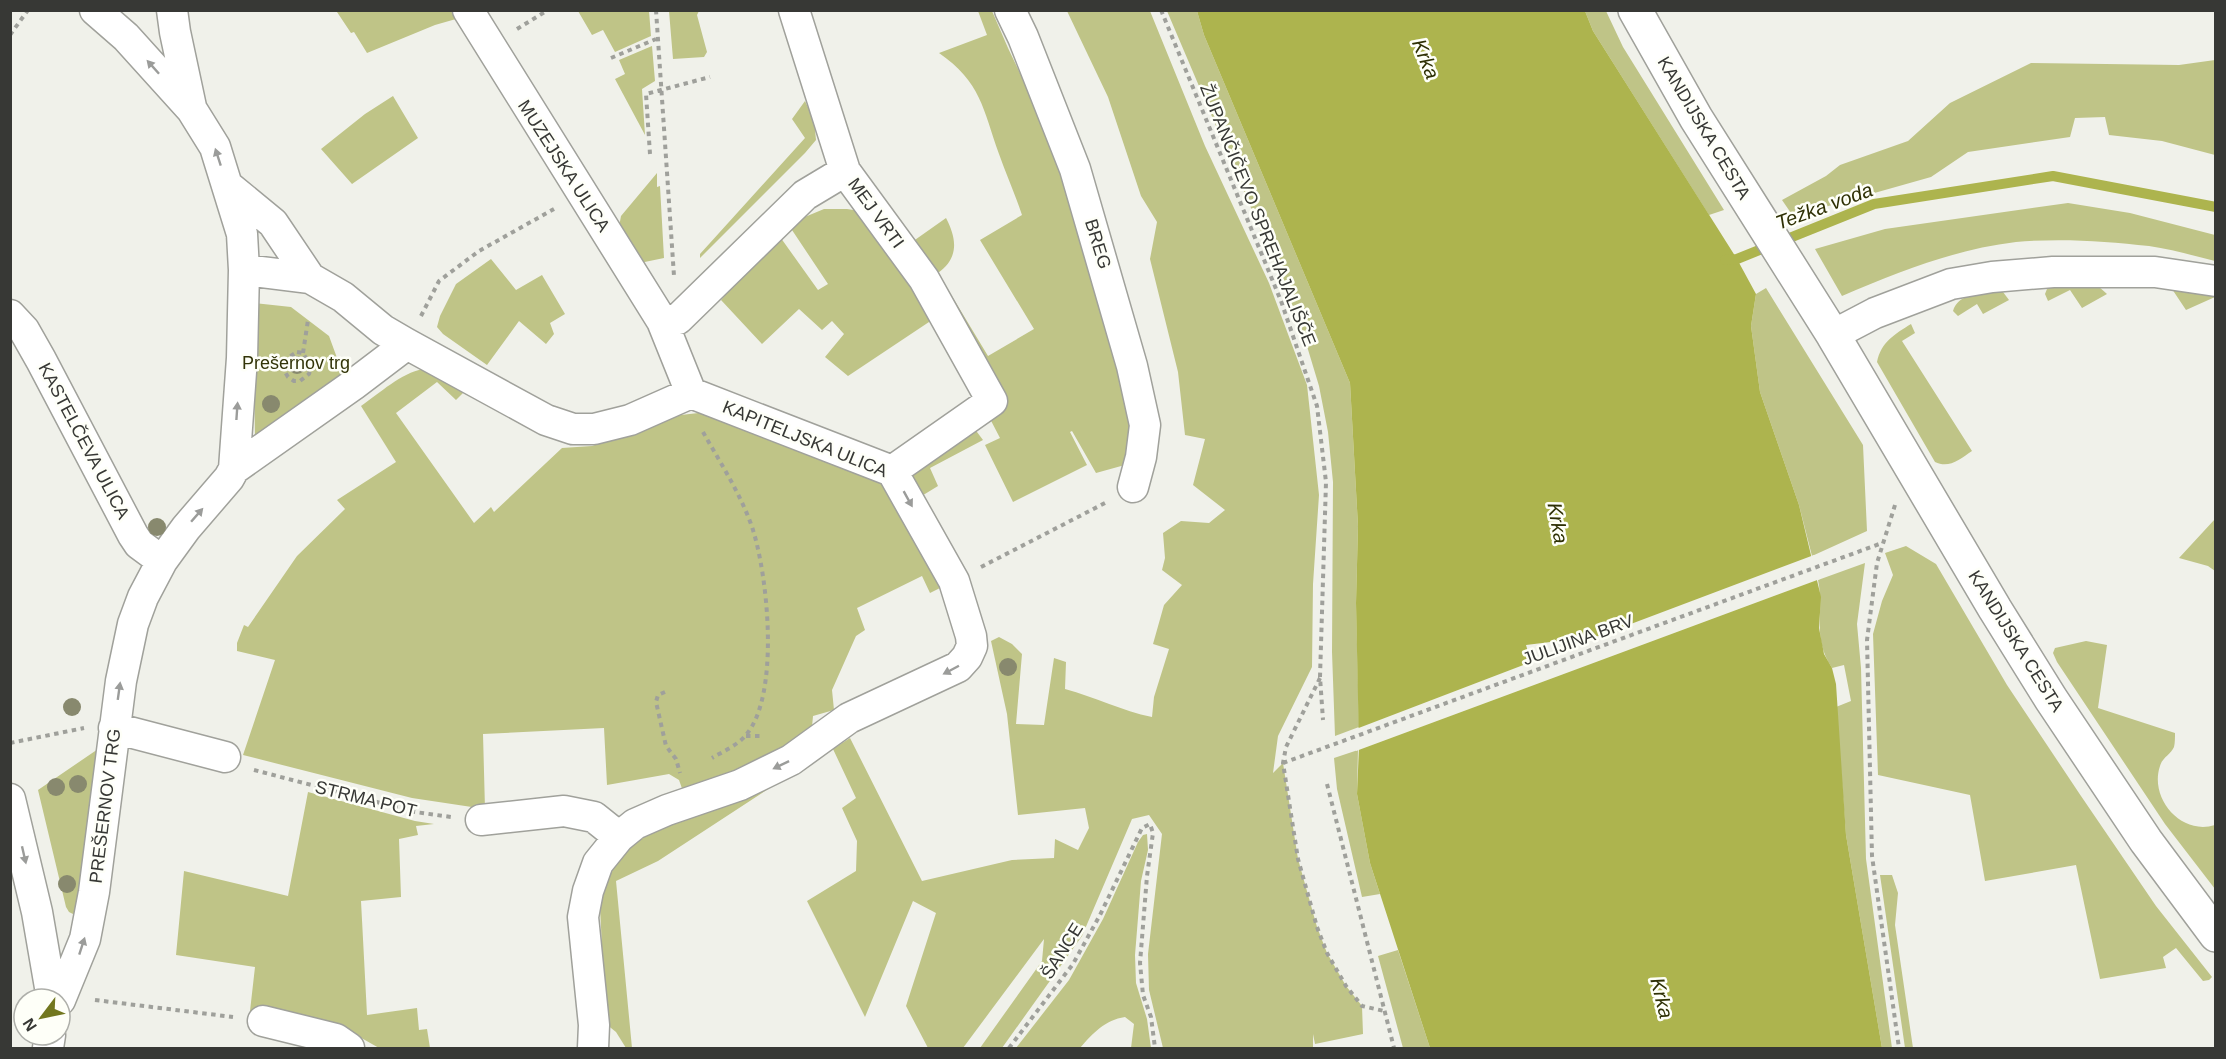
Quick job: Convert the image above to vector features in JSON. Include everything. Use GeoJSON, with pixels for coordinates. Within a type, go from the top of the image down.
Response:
{"type":"FeatureCollection","features":[{"type":"Feature","properties":{"kind":"main road","name":"KANDIJSKA CESTA"},"geometry":{"type":"LineString","coordinates":[[1635,10],[1696,118],[1824,322],[2051,699],[2146,842],[2216,935]]}},
{"type":"Feature","properties":{"kind":"street"},"geometry":{"type":"LineString","coordinates":[[95,10],[126,37],[192,110],[215,147],[228,186],[242,234],[244,270],[242,358],[234,469]]}},
{"type":"Feature","properties":{"kind":"street"},"geometry":{"type":"LineString","coordinates":[[172,10],[192,110]]}},
{"type":"Feature","properties":{"kind":"street","name":"MUZEJSKA ULICA"},"geometry":{"type":"LineString","coordinates":[[468,10],[582,194],[670,320],[691,393]]}},
{"type":"Feature","properties":{"kind":"street","name":"MEJ VRTI"},"geometry":{"type":"LineString","coordinates":[[795,10],[845,171],[924,279],[992,401],[892,471]]}},
{"type":"Feature","properties":{"kind":"street","name":"BREG"},"geometry":{"type":"LineString","coordinates":[[1010,10],[1075,169],[1132,366],[1145,425],[1141,456],[1133,487]]}},
{"type":"Feature","properties":{"kind":"street"},"geometry":{"type":"LineString","coordinates":[[670,320],[806,195],[845,171]]}},
{"type":"Feature","properties":{"kind":"street"},"geometry":{"type":"LineString","coordinates":[[228,186],[273,223],[310,278]]}},
{"type":"Feature","properties":{"kind":"street"},"geometry":{"type":"LineString","coordinates":[[244,270],[310,278],[343,297],[383,330],[407,344],[546,420],[573,429],[594,429],[630,420],[691,393]]}},
{"type":"Feature","properties":{"kind":"street"},"geometry":{"type":"LineString","coordinates":[[1824,322],[1875,313],[1951,284],[1992,277],[2053,272],[2155,272],[2216,281]]}},
{"type":"Feature","properties":{"kind":"street","name":"KASTELČEVA ULICA"},"geometry":{"type":"LineString","coordinates":[[10,315],[24,330],[41,360],[133,535],[140,544],[162,561]]}},
{"type":"Feature","properties":{"kind":"street"},"geometry":{"type":"LineString","coordinates":[[234,469],[353,386],[407,344]]}},
{"type":"Feature","properties":{"kind":"street","name":"KAPITELJSKA ULICA"},"geometry":{"type":"LineString","coordinates":[[593,1048],[594,1025],[583,917],[588,891],[598,863],[619,837],[635,824],[740,785],[791,760],[849,718],[958,667],[968,657],[972,646],[954,581],[892,471],[691,393]]}},
{"type":"Feature","properties":{"kind":"street","name":"PREŠERNOV TRG"},"geometry":{"type":"LineString","coordinates":[[74,999],[94,892],[100,728],[121,681],[133,624],[143,597],[162,561],[234,469]]}},
{"type":"Feature","properties":{"kind":"street"},"geometry":{"type":"LineString","coordinates":[[100,728],[225,757]]}},
{"type":"Feature","properties":{"kind":"street"},"geometry":{"type":"LineString","coordinates":[[10,799],[37,912],[50,987]]}},
{"type":"Feature","properties":{"kind":"street"},"geometry":{"type":"LineString","coordinates":[[481,820],[564,811],[594,817],[619,837]]}},
{"type":"Feature","properties":{"kind":"street"},"geometry":{"type":"LineString","coordinates":[[10,892],[37,912]]}},
{"type":"Feature","properties":{"kind":"street"},"geometry":{"type":"LineString","coordinates":[[263,1021],[336,1039],[349,1048]]}},
{"type":"Feature","properties":{"kind":"path"},"geometry":{"type":"LineString","coordinates":[[10,36],[28,10]]}},
{"type":"Feature","properties":{"kind":"path"},"geometry":{"type":"LineString","coordinates":[[509,33],[548,10]]}},
{"type":"Feature","properties":{"kind":"path"},"geometry":{"type":"LineString","coordinates":[[656,10],[670,320]]}},
{"type":"Feature","properties":{"kind":"path","name":"ŽUPANČIČEVO SPREHAJALIŠČE"},"geometry":{"type":"LineString","coordinates":[[1161,10],[1281,301],[1317,406],[1326,482],[1320,677],[1323,720]]}},
{"type":"Feature","properties":{"kind":"path"},"geometry":{"type":"LineString","coordinates":[[611,58],[656,39]]}},
{"type":"Feature","properties":{"kind":"path"},"geometry":{"type":"LineString","coordinates":[[650,154],[646,94],[710,77]]}},
{"type":"Feature","properties":{"kind":"path"},"geometry":{"type":"LineString","coordinates":[[407,344],[439,281],[480,251],[582,194]]}},
{"type":"Feature","properties":{"kind":"path"},"geometry":{"type":"LineString","coordinates":[[303,353],[297,352],[281,365],[294,381],[300,381],[309,374],[310,367],[303,353],[308,320]]}},
{"type":"Feature","properties":{"kind":"path"},"geometry":{"type":"LineString","coordinates":[[703,432],[734,487],[753,530],[763,576],[768,615],[765,682],[759,711],[746,736],[708,761]]}},
{"type":"Feature","properties":{"kind":"path"},"geometry":{"type":"LineString","coordinates":[[954,581],[1133,487]]}},
{"type":"Feature","properties":{"kind":"path"},"geometry":{"type":"LineString","coordinates":[[1897,500],[1877,563],[1867,640],[1872,856],[1899,1048]]}},
{"type":"Feature","properties":{"kind":"path","name":"JULIJINA BRV"},"geometry":{"type":"LineString","coordinates":[[1283,763],[1882,543]]}},
{"type":"Feature","properties":{"kind":"path"},"geometry":{"type":"LineString","coordinates":[[1320,677],[1286,747],[1283,763],[1298,859],[1317,927],[1327,953],[1346,986],[1362,1006],[1384,1011]]}},
{"type":"Feature","properties":{"kind":"path"},"geometry":{"type":"LineString","coordinates":[[665,692],[658,695],[656,702],[666,746],[679,765],[679,780],[689,774]]}},
{"type":"Feature","properties":{"kind":"path"},"geometry":{"type":"LineString","coordinates":[[10,743],[100,728]]}},
{"type":"Feature","properties":{"kind":"path","name":"STRMA POT"},"geometry":{"type":"LineString","coordinates":[[225,757],[255,771],[415,812],[481,820]]}},
{"type":"Feature","properties":{"kind":"path"},"geometry":{"type":"LineString","coordinates":[[1328,784],[1394,1048]]}},
{"type":"Feature","properties":{"kind":"path","name":"ŠANCE"},"geometry":{"type":"LineString","coordinates":[[1009,1048],[1073,964],[1128,861],[1142,828],[1150,824],[1153,833],[1140,963],[1143,995],[1151,1017],[1155,1048]]}},
{"type":"Feature","properties":{"kind":"path"},"geometry":{"type":"LineString","coordinates":[[74,999],[263,1021]]}},
{"type":"Feature","properties":{"kind":"green space"},"geometry":{"type":"Polygon","coordinates":[[[339,10],[451,11],[456,19],[435,25],[367,53],[354,32],[351,33],[337,12],[339,10]]]}},
{"type":"Feature","properties":{"kind":"green space"},"geometry":{"type":"Polygon","coordinates":[[[578,11],[649,11],[651,36],[615,52],[603,30],[592,35],[578,11]]]}},
{"type":"Feature","properties":{"kind":"green space"},"geometry":{"type":"Polygon","coordinates":[[[669,11],[699,11],[697,15],[707,52],[704,57],[673,59],[669,11]]]}},
{"type":"Feature","properties":{"kind":"green space"},"geometry":{"type":"Polygon","coordinates":[[[978,11],[992,11],[1063,171],[1135,432],[1132,463],[1096,473],[1072,431],[1070,432],[1087,465],[1013,502],[985,445],[1000,438],[912,242],[946,218],[954,241],[953,255],[938,273],[988,356],[1034,329],[980,240],[1022,215],[979,98],[964,75],[939,53],[987,35],[978,11]]]}},
{"type":"Feature","properties":{"kind":"green space"},"geometry":{"type":"Polygon","coordinates":[[[1067,11],[1150,11],[1205,146],[1269,283],[1307,385],[1319,495],[1313,584],[1312,667],[1278,736],[1273,773],[1283,763],[1298,859],[1317,927],[1327,953],[1346,986],[1362,1006],[1363,1034],[1315,1044],[1313,1034],[1313,1048],[1163,1048],[1149,990],[1148,954],[1162,834],[1149,815],[1132,819],[1082,936],[1002,1048],[980,1048],[1042,961],[1044,939],[963,1048],[928,1048],[906,1006],[936,913],[913,901],[865,1017],[807,901],[856,871],[857,841],[842,808],[856,798],[833,749],[850,738],[922,881],[1012,860],[1054,858],[1055,839],[1078,850],[1089,828],[1085,808],[1018,815],[1007,714],[991,641],[999,637],[1012,644],[1022,654],[1016,724],[1044,725],[1054,658],[1066,662],[1065,689],[1152,717],[1154,697],[1169,649],[1153,644],[1164,605],[1182,585],[1162,570],[1165,558],[1163,533],[1181,521],[1209,523],[1225,510],[1193,485],[1205,439],[1185,435],[1178,372],[1150,259],[1157,222],[1141,196],[1108,97],[1067,11]]]}},
{"type":"Feature","properties":{"kind":"green space"},"geometry":{"type":"Polygon","coordinates":[[[1167,11],[1197,11],[1204,35],[1350,383],[1358,526],[1356,603],[1359,727],[1335,736],[1332,652],[1333,482],[1328,432],[1319,386],[1300,323],[1167,11]]]}},
{"type":"Feature","properties":{"kind":"green space"},"geometry":{"type":"Polygon","coordinates":[[[1585,11],[1606,11],[1623,47],[1724,210],[1709,215],[1593,31],[1585,11]]]}},
{"type":"Feature","properties":{"kind":"green space"},"geometry":{"type":"Polygon","coordinates":[[[652,46],[655,81],[642,89],[645,135],[615,79],[625,74],[619,60],[652,46]]]}},
{"type":"Feature","properties":{"kind":"green space"},"geometry":{"type":"Polygon","coordinates":[[[2215,60],[2215,155],[2162,141],[2109,135],[2105,117],[2075,118],[2070,137],[1968,152],[1931,177],[1793,216],[1782,200],[1826,176],[1840,165],[1908,141],[1950,103],[2031,63],[2179,65],[2215,60]]]}},
{"type":"Feature","properties":{"kind":"green space"},"geometry":{"type":"Polygon","coordinates":[[[393,96],[418,138],[352,184],[321,149],[365,114],[393,96]]]}},
{"type":"Feature","properties":{"kind":"green space"},"geometry":{"type":"Polygon","coordinates":[[[805,101],[814,120],[816,140],[700,258],[700,254],[805,138],[792,119],[805,101]]]}},
{"type":"Feature","properties":{"kind":"green space"},"geometry":{"type":"Polygon","coordinates":[[[657,173],[657,187],[660,186],[664,258],[635,264],[619,227],[621,216],[657,173]]]}},
{"type":"Feature","properties":{"kind":"green space"},"geometry":{"type":"Polygon","coordinates":[[[2068,203],[2130,213],[2215,235],[2215,261],[2166,249],[2133,244],[2066,240],[2016,242],[1949,256],[1906,270],[1842,296],[1815,249],[1885,229],[2068,203]]]}},
{"type":"Feature","properties":{"kind":"green space"},"geometry":{"type":"Polygon","coordinates":[[[824,209],[860,211],[935,318],[848,376],[825,357],[844,334],[832,321],[822,330],[799,309],[762,344],[721,300],[778,234],[818,290],[828,284],[788,224],[824,209]]]}},
{"type":"Feature","properties":{"kind":"green space"},"geometry":{"type":"Polygon","coordinates":[[[491,259],[516,290],[542,275],[565,314],[550,323],[554,334],[546,344],[519,321],[487,365],[443,334],[437,327],[456,284],[491,259]]]}},
{"type":"Feature","properties":{"kind":"green space"},"geometry":{"type":"Polygon","coordinates":[[[2051,286],[2098,286],[2107,294],[2082,308],[2070,290],[2048,301],[2045,294],[2051,286]]]}},
{"type":"Feature","properties":{"kind":"green space"},"geometry":{"type":"Polygon","coordinates":[[[2170,286],[2215,291],[2215,297],[2186,310],[2170,286]]]}},
{"type":"Feature","properties":{"kind":"green space"},"geometry":{"type":"Polygon","coordinates":[[[1766,288],[1863,445],[1867,531],[1812,556],[1799,505],[1760,392],[1751,326],[1756,294],[1766,288]]]}},
{"type":"Feature","properties":{"kind":"green space"},"geometry":{"type":"Polygon","coordinates":[[[1993,290],[2003,292],[2009,300],[1983,314],[1977,304],[1958,316],[1953,311],[1955,305],[1964,298],[1993,290]]]}},
{"type":"Feature","properties":{"kind":"green space","name":"Prešernov trg"},"geometry":{"type":"Polygon","coordinates":[[[253,303],[291,307],[329,336],[344,377],[255,440],[253,303]]]}},
{"type":"Feature","properties":{"kind":"green space"},"geometry":{"type":"Polygon","coordinates":[[[1911,324],[1915,333],[1902,341],[1972,451],[1950,464],[1935,462],[1877,362],[1885,344],[1911,324]]]}},
{"type":"Feature","properties":{"kind":"green space"},"geometry":{"type":"Polygon","coordinates":[[[423,369],[438,373],[464,392],[456,400],[437,382],[396,413],[474,523],[491,507],[494,512],[562,448],[592,446],[681,415],[707,412],[882,480],[944,586],[930,593],[922,576],[857,608],[865,630],[856,636],[832,690],[834,710],[813,716],[814,733],[757,765],[684,794],[679,780],[669,774],[607,785],[604,728],[483,734],[485,809],[412,798],[243,755],[275,660],[237,651],[237,643],[244,625],[248,627],[297,556],[345,509],[337,500],[396,462],[361,406],[399,379],[423,369]]]}},
{"type":"Feature","properties":{"kind":"green space"},"geometry":{"type":"Polygon","coordinates":[[[971,424],[983,440],[930,468],[938,486],[920,497],[907,472],[971,424]]]}},
{"type":"Feature","properties":{"kind":"green space"},"geometry":{"type":"Polygon","coordinates":[[[2215,519],[2215,571],[2208,566],[2179,558],[2215,519]]]}},
{"type":"Feature","properties":{"kind":"green space"},"geometry":{"type":"Polygon","coordinates":[[[1906,546],[1936,564],[2007,685],[2156,906],[2212,977],[2209,980],[2203,981],[2176,948],[2163,957],[2166,968],[2100,979],[2076,865],[1985,881],[1970,795],[1878,775],[1873,634],[1882,601],[1893,575],[1885,553],[1906,546]]]}},
{"type":"Feature","properties":{"kind":"green space"},"geometry":{"type":"Polygon","coordinates":[[[1865,563],[1857,624],[1861,668],[1866,859],[1892,1048],[1882,1048],[1846,835],[1836,707],[1851,701],[1844,665],[1832,668],[1820,635],[1818,580],[1865,563]]]}},
{"type":"Feature","properties":{"kind":"green space"},"geometry":{"type":"Polygon","coordinates":[[[2086,641],[2107,645],[2098,708],[2175,733],[2174,747],[2160,766],[2159,790],[2171,812],[2180,820],[2202,827],[2215,825],[2215,889],[2165,824],[2057,662],[2053,653],[2055,648],[2086,641]]]}},
{"type":"Feature","properties":{"kind":"green space"},"geometry":{"type":"Polygon","coordinates":[[[101,747],[85,905],[75,915],[66,907],[38,790],[101,747]]]}},
{"type":"Feature","properties":{"kind":"green space"},"geometry":{"type":"Polygon","coordinates":[[[1358,750],[1357,794],[1370,863],[1380,894],[1362,897],[1337,789],[1334,758],[1358,750]]]}},
{"type":"Feature","properties":{"kind":"green space"},"geometry":{"type":"Polygon","coordinates":[[[802,767],[658,861],[616,881],[632,1048],[626,1048],[616,1032],[606,1024],[600,908],[602,893],[616,861],[628,847],[653,830],[802,767]]]}},
{"type":"Feature","properties":{"kind":"green space"},"geometry":{"type":"Polygon","coordinates":[[[308,792],[434,824],[416,826],[418,835],[399,839],[401,897],[361,901],[367,1015],[417,1008],[419,1030],[427,1029],[430,1048],[379,1048],[335,1023],[250,1011],[255,967],[176,955],[184,871],[288,896],[308,792]]]}},
{"type":"Feature","properties":{"kind":"green space"},"geometry":{"type":"Polygon","coordinates":[[[1147,834],[1148,850],[1141,881],[1135,955],[1136,983],[1147,1019],[1151,1048],[1131,1048],[1134,1024],[1125,1017],[1105,1024],[1080,1048],[1016,1048],[1069,980],[1103,919],[1138,842],[1143,835],[1147,834]]]}},
{"type":"Feature","properties":{"kind":"green space"},"geometry":{"type":"Polygon","coordinates":[[[1880,875],[1892,875],[1898,893],[1895,925],[1913,1048],[1905,1048],[1880,875]]]}},
{"type":"Feature","properties":{"kind":"green space"},"geometry":{"type":"Polygon","coordinates":[[[1398,950],[1430,1048],[1403,1048],[1378,956],[1398,950]]]}},
{"type":"Feature","properties":{"kind":"water","name":"Krka"},"geometry":{"type":"Polygon","coordinates":[[[1197,11],[1585,11],[1593,31],[1737,259],[1756,294],[1751,326],[1760,392],[1799,505],[1821,597],[1819,628],[1824,654],[1832,668],[1836,684],[1846,835],[1882,1048],[1430,1048],[1370,863],[1357,794],[1359,747],[1356,603],[1358,526],[1350,383],[1204,35],[1197,11]]]}},
{"type":"Feature","properties":{"kind":"pier"},"geometry":{"type":"Polygon","coordinates":[[[1814,555],[1820,579],[1356,751],[1356,729],[1531,662],[1526,645],[1599,636],[1814,555]]]}},
{"type":"Feature","properties":{"kind":"waterway","name":"Težka voda"},"geometry":{"type":"LineString","coordinates":[[1725,260],[1737,259],[1874,204],[2053,176],[2216,207]]}}]}
